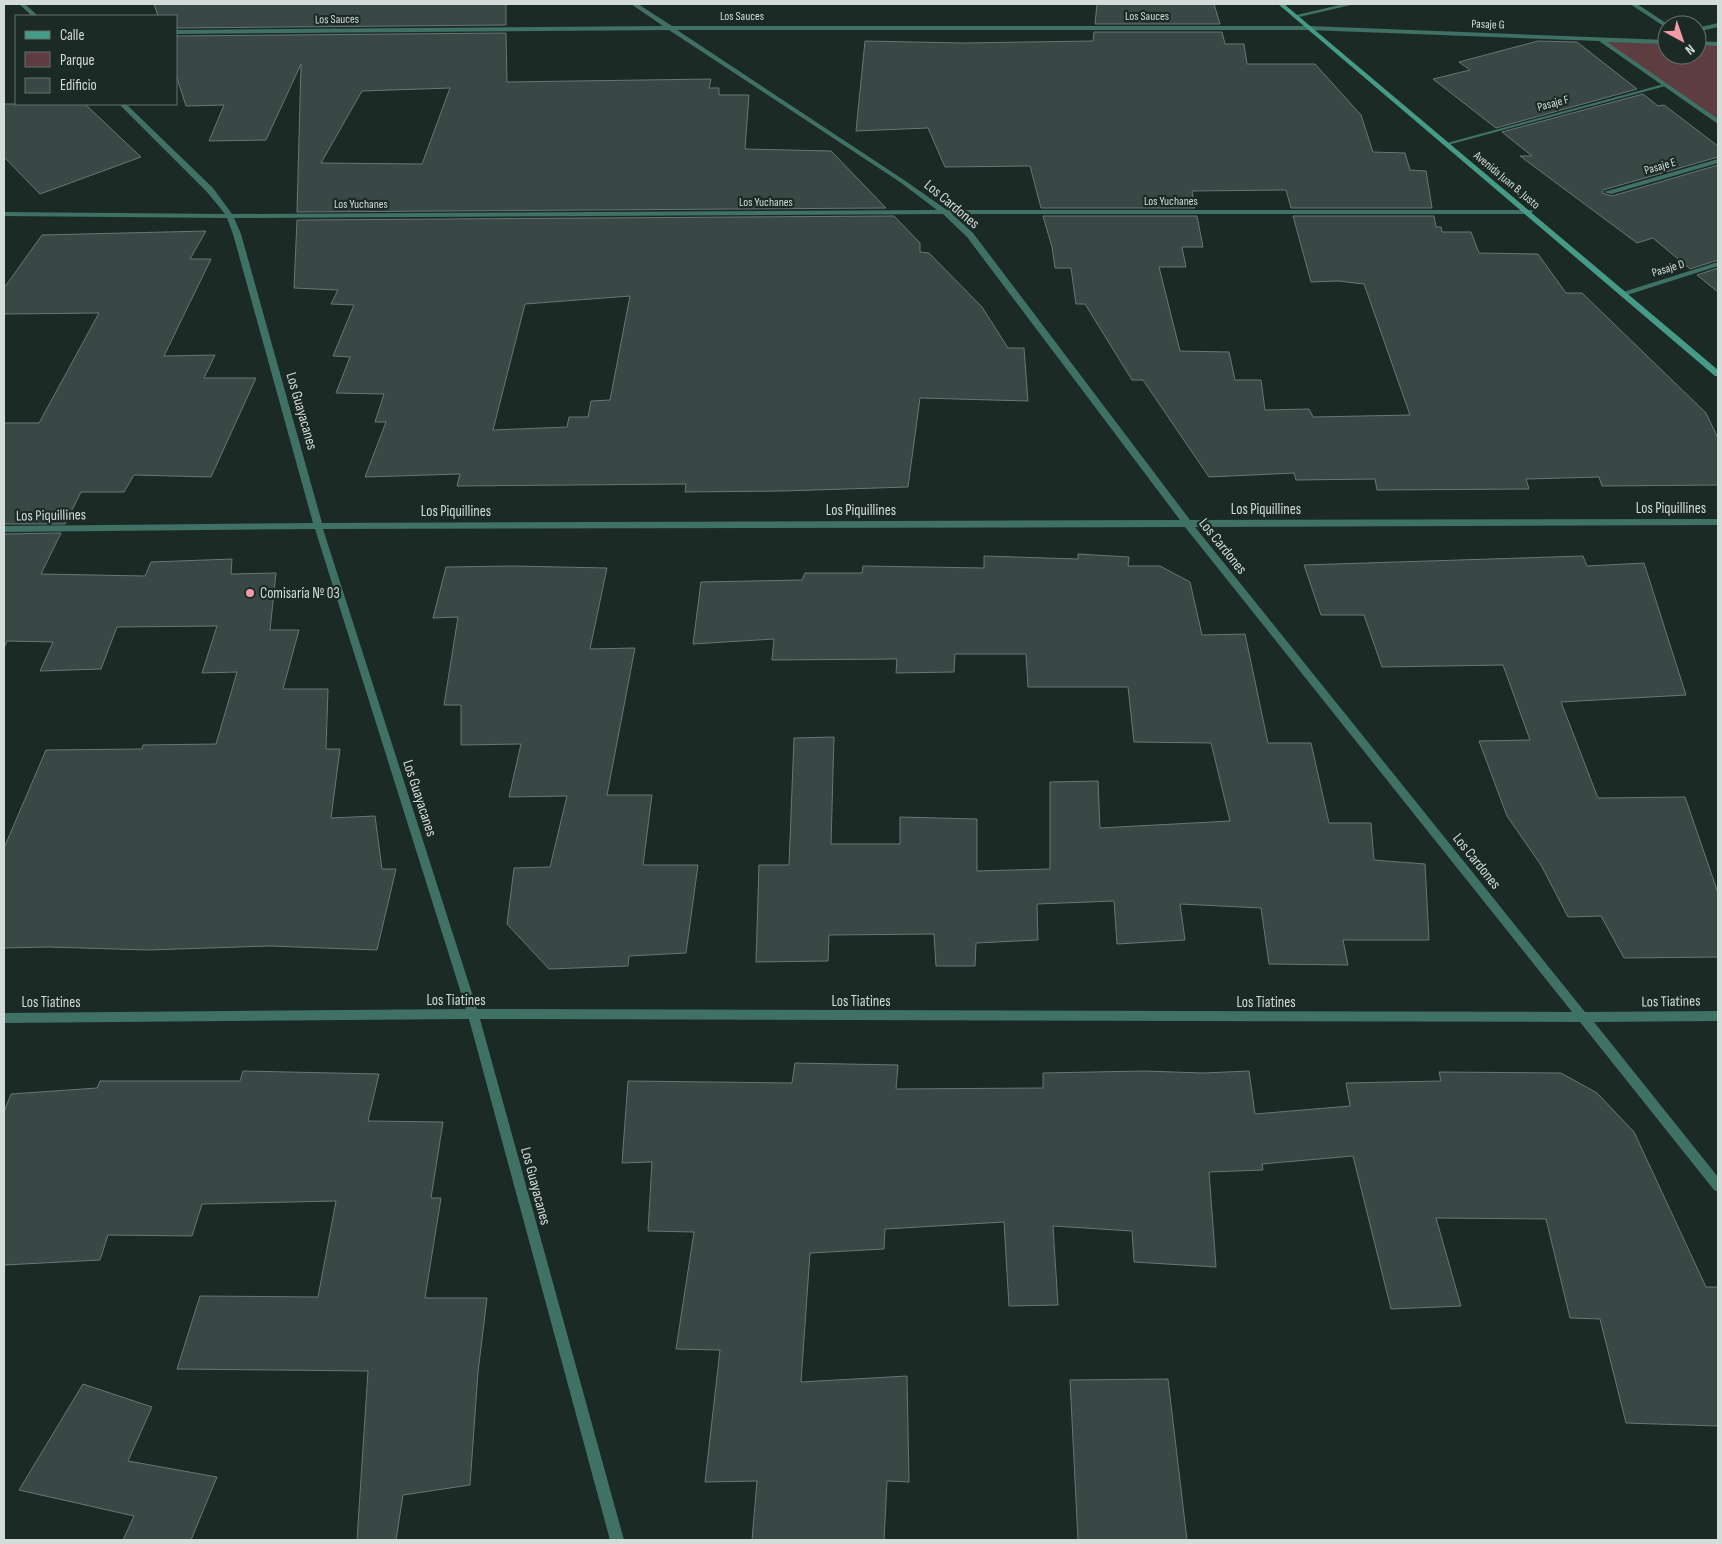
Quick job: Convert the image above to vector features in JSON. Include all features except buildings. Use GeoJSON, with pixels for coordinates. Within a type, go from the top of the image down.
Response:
{"type":"FeatureCollection","features":[{"type":"Feature","properties":{"kind":"street"},"geometry":{"type":"LineString","coordinates":[[22,4],[34,15]]}},
{"type":"Feature","properties":{"kind":"street","name":"Los Cardones"},"geometry":{"type":"LineString","coordinates":[[634,4],[902,181],[944,212],[970,235],[1187,522],[1585,1017],[1718,1186]]}},
{"type":"Feature","properties":{"kind":"street","name":"Avenida Juan B. Justo"},"geometry":{"type":"LineString","coordinates":[[1281,4],[1529,212],[1718,374]]}},
{"type":"Feature","properties":{"kind":"street"},"geometry":{"type":"LineString","coordinates":[[1295,16],[1352,4]]}},
{"type":"Feature","properties":{"kind":"street"},"geometry":{"type":"LineString","coordinates":[[1633,4],[1657,20]]}},
{"type":"Feature","properties":{"kind":"street","name":"Los Sauces"},"geometry":{"type":"LineString","coordinates":[[178,32],[670,28],[1309,28]]}},
{"type":"Feature","properties":{"kind":"street","name":"Pasaje G"},"geometry":{"type":"LineString","coordinates":[[1309,28],[1657,42]]}},
{"type":"Feature","properties":{"kind":"street"},"geometry":{"type":"LineString","coordinates":[[1601,40],[1718,122]]}},
{"type":"Feature","properties":{"kind":"street","name":"Pasaje F"},"geometry":{"type":"LineString","coordinates":[[1446,144],[1666,85]]}},
{"type":"Feature","properties":{"kind":"street","name":"Los Guayacanes"},"geometry":{"type":"LineString","coordinates":[[123,105],[210,190],[230,216],[237,234],[318,526],[473,1014],[617,1540]]}},
{"type":"Feature","properties":{"kind":"street","name":"Pasaje E"},"geometry":{"type":"LineString","coordinates":[[1608,192],[1718,161]]}},
{"type":"Feature","properties":{"kind":"street","name":"Los Yuchanes"},"geometry":{"type":"LineString","coordinates":[[4,214],[230,216],[944,212],[1529,212]]}},
{"type":"Feature","properties":{"kind":"street","name":"Pasaje D"},"geometry":{"type":"LineString","coordinates":[[1624,293],[1718,264]]}},
{"type":"Feature","properties":{"kind":"street","name":"Los Piquillines"},"geometry":{"type":"LineString","coordinates":[[4,529],[1187,522],[1718,522]]}},
{"type":"Feature","properties":{"kind":"street","name":"Los Tiatines"},"geometry":{"type":"LineString","coordinates":[[4,1018],[473,1014],[1718,1016]]}},
{"type":"Feature","properties":{"kind":"green space"},"geometry":{"type":"Polygon","coordinates":[[[1601,40],[1657,42],[1657,65],[1707,65],[1707,43],[1718,44],[1718,122],[1601,40]]]}},
{"type":"Feature","properties":{"kind":"place","name":"Comisaría Nº 03"},"geometry":{"type":"Point","coordinates":[250,593]}}]}
